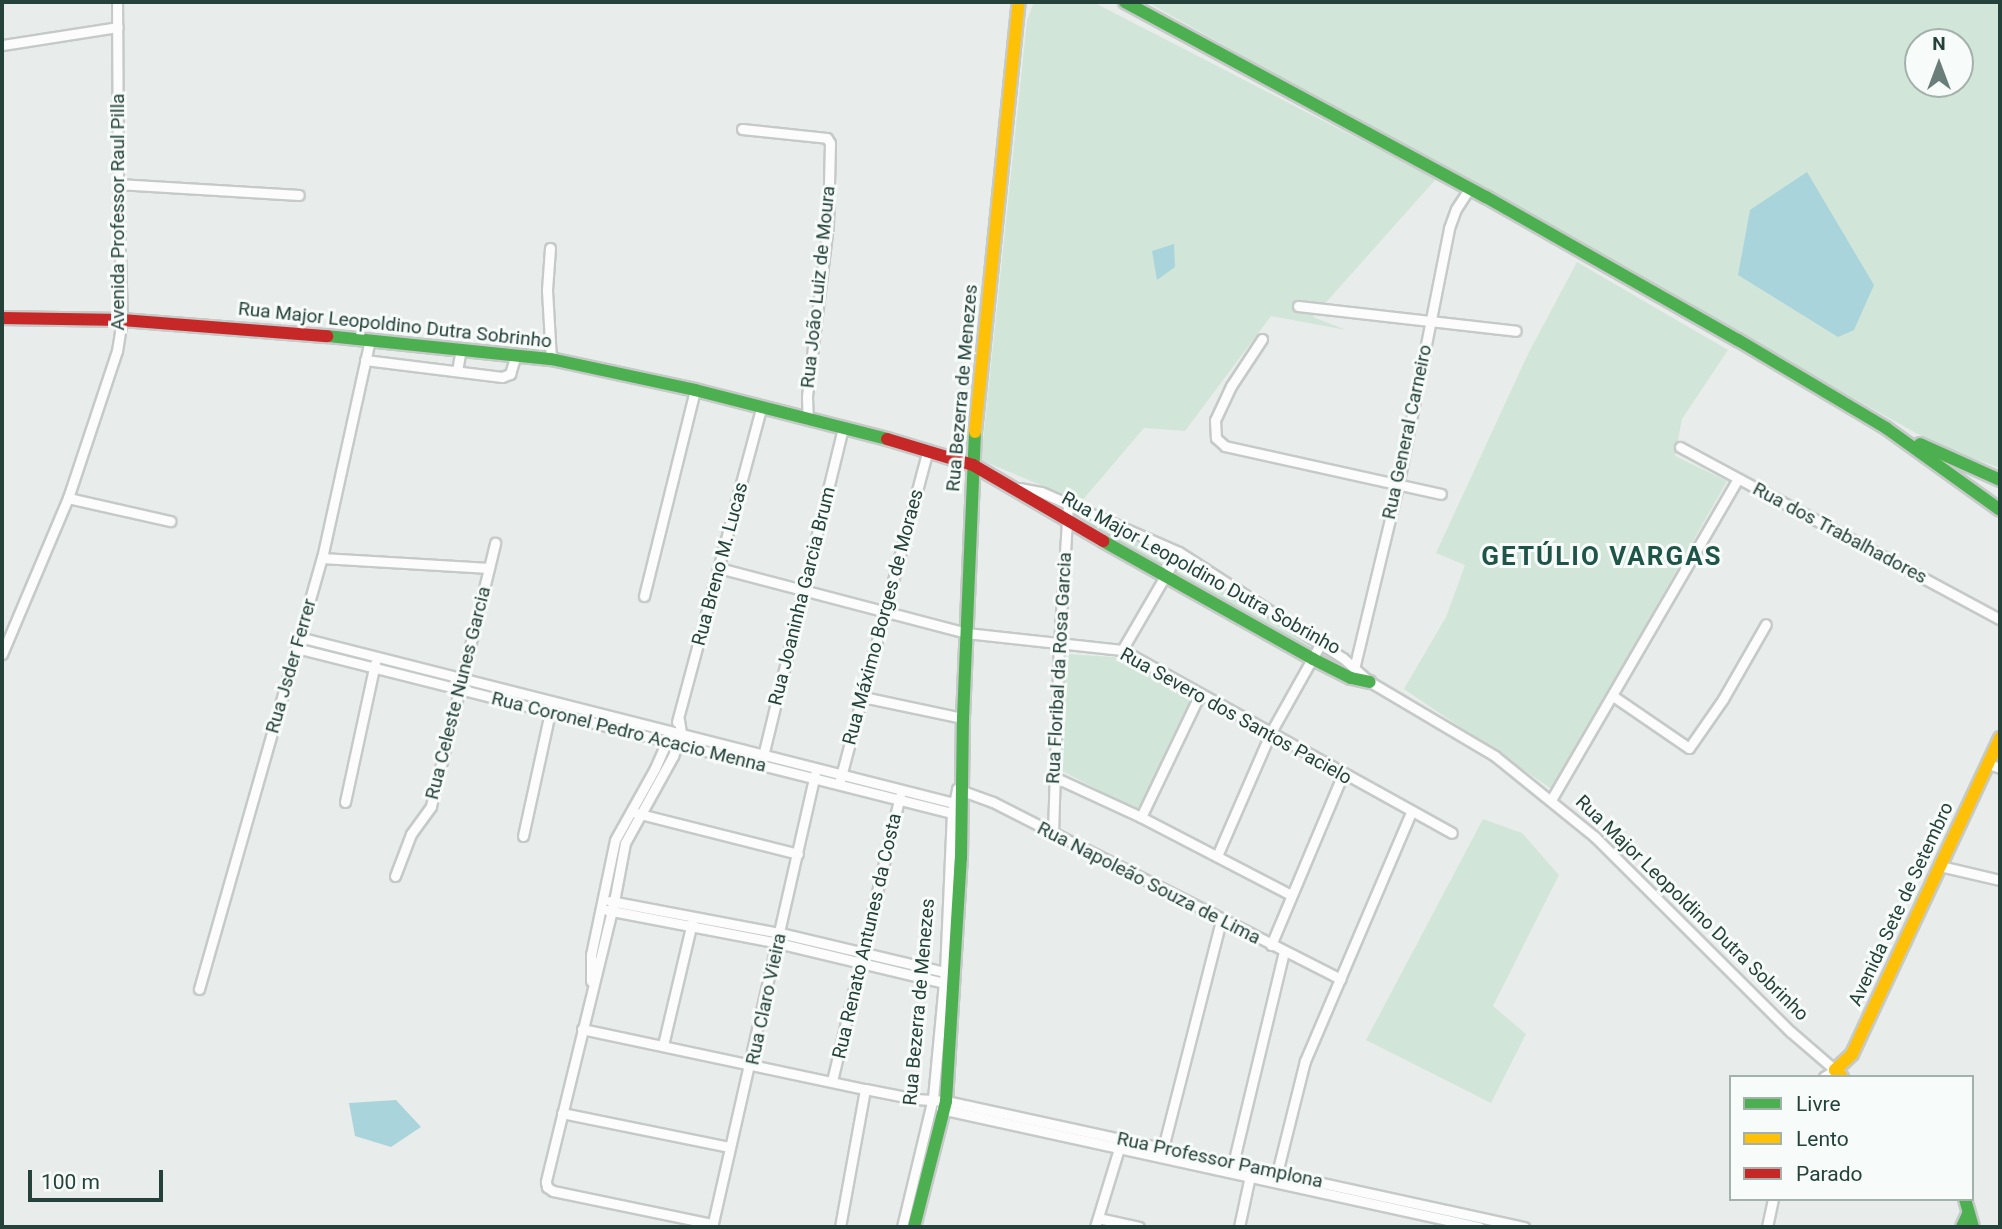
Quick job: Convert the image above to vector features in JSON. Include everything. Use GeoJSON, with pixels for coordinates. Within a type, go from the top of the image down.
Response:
{"type":"FeatureCollection","features":[{"type":"Feature","properties":{"kind":"main road","name":"Rua Bezerra de Menezes"},"geometry":{"type":"LineString","coordinates":[[914,1227],[927,1151],[946,1105],[943,1058],[961,786],[973,465],[1018,2]]}},
{"type":"Feature","properties":{"kind":"main road"},"geometry":{"type":"LineString","coordinates":[[1125,2],[1469,189],[1738,340],[1886,428],[2000,510]]}},
{"type":"Feature","properties":{"kind":"main road","name":"Rua Major Leopoldino Dutra Sobrinho"},"geometry":{"type":"LineString","coordinates":[[2,318],[122,320],[430,344],[516,354],[695,390],[928,450],[973,465],[1017,488],[1066,519],[1312,659],[1353,672],[1370,682]]}},
{"type":"Feature","properties":{"kind":"main road"},"geometry":{"type":"LineString","coordinates":[[1886,428],[2000,480]]}},
{"type":"Feature","properties":{"kind":"main road","name":"Avenida Sete de Setembro"},"geometry":{"type":"LineString","coordinates":[[1834,1075],[1852,1054],[1940,866],[1994,766],[2000,738]]}},
{"type":"Feature","properties":{"kind":"main road"},"geometry":{"type":"LineString","coordinates":[[1966,1201],[1973,1227]]}},
{"type":"Feature","properties":{"kind":"main road"},"geometry":{"type":"LineString","coordinates":[[1962,1227],[1969,1214]]}},
{"type":"Feature","properties":{"kind":"street","name":"Avenida Professor Raul Pilla"},"geometry":{"type":"LineString","coordinates":[[2,654],[68,498],[111,371],[122,320],[117,2]]}},
{"type":"Feature","properties":{"kind":"street"},"geometry":{"type":"LineString","coordinates":[[2,45],[118,27]]}},
{"type":"Feature","properties":{"kind":"street","name":"Rua João Luiz de Moura"},"geometry":{"type":"LineString","coordinates":[[742,130],[827,138],[831,143],[828,225],[807,397],[808,420]]}},
{"type":"Feature","properties":{"kind":"street"},"geometry":{"type":"LineString","coordinates":[[118,184],[299,195]]}},
{"type":"Feature","properties":{"kind":"street","name":"Rua General Carneiro"},"geometry":{"type":"LineString","coordinates":[[1353,672],[1398,485],[1449,228],[1456,209],[1469,189]]}},
{"type":"Feature","properties":{"kind":"street"},"geometry":{"type":"LineString","coordinates":[[550,248],[547,290],[551,359]]}},
{"type":"Feature","properties":{"kind":"street"},"geometry":{"type":"LineString","coordinates":[[1298,306],[1430,319],[1516,331]]}},
{"type":"Feature","properties":{"kind":"street","name":"Rua Jsder Ferrer"},"geometry":{"type":"LineString","coordinates":[[198,989],[321,558],[370,339]]}},
{"type":"Feature","properties":{"kind":"street"},"geometry":{"type":"LineString","coordinates":[[1262,339],[1231,386],[1215,420],[1216,438],[1225,446],[1441,494]]}},
{"type":"Feature","properties":{"kind":"street"},"geometry":{"type":"LineString","coordinates":[[427,368],[430,344]]}},
{"type":"Feature","properties":{"kind":"street"},"geometry":{"type":"LineString","coordinates":[[457,371],[461,348]]}},
{"type":"Feature","properties":{"kind":"street"},"geometry":{"type":"LineString","coordinates":[[366,360],[507,376],[516,354]]}},
{"type":"Feature","properties":{"kind":"street"},"geometry":{"type":"LineString","coordinates":[[644,596],[695,390]]}},
{"type":"Feature","properties":{"kind":"street","name":"Rua Breno M. Lucas"},"geometry":{"type":"LineString","coordinates":[[680,737],[679,720],[761,408]]}},
{"type":"Feature","properties":{"kind":"street","name":"Rua Joaninha Garcia Brum"},"geometry":{"type":"LineString","coordinates":[[763,759],[843,428]]}},
{"type":"Feature","properties":{"kind":"street","name":"Rua dos Trabalhadores"},"geometry":{"type":"LineString","coordinates":[[1680,447],[2000,619]]}},
{"type":"Feature","properties":{"kind":"street","name":"Rua Máximo Borges de Moraes"},"geometry":{"type":"LineString","coordinates":[[840,781],[928,450]]}},
{"type":"Feature","properties":{"kind":"street"},"geometry":{"type":"LineString","coordinates":[[1551,800],[1738,479]]}},
{"type":"Feature","properties":{"kind":"street","name":"Rua Major Leopoldino Dutra Sobrinho"},"geometry":{"type":"LineString","coordinates":[[1017,488],[1041,492],[1179,552],[1321,643],[1353,672]]}},
{"type":"Feature","properties":{"kind":"street"},"geometry":{"type":"LineString","coordinates":[[68,498],[170,521]]}},
{"type":"Feature","properties":{"kind":"street","name":"Rua Floribal da Rosa Garcia"},"geometry":{"type":"LineString","coordinates":[[1053,833],[1059,645],[1068,504]]}},
{"type":"Feature","properties":{"kind":"street","name":"Rua Celeste Nunes Garcia"},"geometry":{"type":"LineString","coordinates":[[395,876],[411,834],[431,806],[464,680],[495,543]]}},
{"type":"Feature","properties":{"kind":"street"},"geometry":{"type":"LineString","coordinates":[[1122,650],[1179,552]]}},
{"type":"Feature","properties":{"kind":"street"},"geometry":{"type":"LineString","coordinates":[[321,558],[489,568]]}},
{"type":"Feature","properties":{"kind":"street","name":"Rua Severo dos Santos Pacielo"},"geometry":{"type":"LineString","coordinates":[[719,568],[966,633],[1122,650],[1452,833]]}},
{"type":"Feature","properties":{"kind":"street"},"geometry":{"type":"LineString","coordinates":[[1613,696],[1689,748],[1723,699],[1766,624]]}},
{"type":"Feature","properties":{"kind":"street","name":"Rua Coronel Pedro Acacio Menna"},"geometry":{"type":"LineString","coordinates":[[299,637],[553,701],[618,722],[840,781],[958,809]]}},
{"type":"Feature","properties":{"kind":"street"},"geometry":{"type":"LineString","coordinates":[[1217,856],[1271,732],[1321,643]]}},
{"type":"Feature","properties":{"kind":"street","name":"Rua Coronel Pedro Acacio Menna"},"geometry":{"type":"LineString","coordinates":[[296,648],[550,712],[618,722]]}},
{"type":"Feature","properties":{"kind":"street"},"geometry":{"type":"LineString","coordinates":[[345,802],[377,658]]}},
{"type":"Feature","properties":{"kind":"street"},"geometry":{"type":"LineString","coordinates":[[416,680],[418,669]]}},
{"type":"Feature","properties":{"kind":"street","name":"Rua Major Leopoldino Dutra Sobrinho"},"geometry":{"type":"LineString","coordinates":[[1370,682],[1496,756],[1551,800],[1626,866],[1834,1075]]}},
{"type":"Feature","properties":{"kind":"street"},"geometry":{"type":"LineString","coordinates":[[504,700],[507,690]]}},
{"type":"Feature","properties":{"kind":"street"},"geometry":{"type":"LineString","coordinates":[[1141,817],[1200,694]]}},
{"type":"Feature","properties":{"kind":"street"},"geometry":{"type":"LineString","coordinates":[[863,697],[963,718]]}},
{"type":"Feature","properties":{"kind":"street"},"geometry":{"type":"LineString","coordinates":[[523,836],[553,701]]}},
{"type":"Feature","properties":{"kind":"street","name":"Rua Breno M. Lucas"},"geometry":{"type":"LineString","coordinates":[[592,986],[591,955],[615,840],[656,768],[669,735],[679,720]]}},
{"type":"Feature","properties":{"kind":"street"},"geometry":{"type":"LineString","coordinates":[[680,737],[666,772],[625,843],[613,906],[546,1182],[547,1187],[553,1191],[712,1226]]}},
{"type":"Feature","properties":{"kind":"street"},"geometry":{"type":"LineString","coordinates":[[656,768],[666,772]]}},
{"type":"Feature","properties":{"kind":"street","name":"Rua Claro Vieira"},"geometry":{"type":"LineString","coordinates":[[712,1226],[751,1065],[815,774]]}},
{"type":"Feature","properties":{"kind":"street"},"geometry":{"type":"LineString","coordinates":[[1270,945],[1343,774]]}},
{"type":"Feature","properties":{"kind":"street"},"geometry":{"type":"LineString","coordinates":[[1054,776],[1141,817],[1291,895]]}},
{"type":"Feature","properties":{"kind":"street","name":"Rua Napoleão Souza de Lima"},"geometry":{"type":"LineString","coordinates":[[961,786],[1340,979]]}},
{"type":"Feature","properties":{"kind":"street","name":"Rua Renato Antunes da Costa"},"geometry":{"type":"LineString","coordinates":[[832,1081],[900,796]]}},
{"type":"Feature","properties":{"kind":"street"},"geometry":{"type":"LineString","coordinates":[[631,811],[798,853]]}},
{"type":"Feature","properties":{"kind":"street"},"geometry":{"type":"LineString","coordinates":[[1276,1177],[1306,1061],[1411,812]]}},
{"type":"Feature","properties":{"kind":"street"},"geometry":{"type":"LineString","coordinates":[[1940,866],[2000,880]]}},
{"type":"Feature","properties":{"kind":"street"},"geometry":{"type":"LineString","coordinates":[[603,904],[653,914],[691,927],[779,938]]}},
{"type":"Feature","properties":{"kind":"street"},"geometry":{"type":"LineString","coordinates":[[653,914],[693,916],[733,924],[779,938],[949,978]]}},
{"type":"Feature","properties":{"kind":"street"},"geometry":{"type":"LineString","coordinates":[[663,1045],[693,916]]}},
{"type":"Feature","properties":{"kind":"street"},"geometry":{"type":"LineString","coordinates":[[1162,1153],[1221,920]]}},
{"type":"Feature","properties":{"kind":"street"},"geometry":{"type":"LineString","coordinates":[[731,934],[733,924]]}},
{"type":"Feature","properties":{"kind":"street"},"geometry":{"type":"LineString","coordinates":[[1232,1168],[1284,952]]}},
{"type":"Feature","properties":{"kind":"street","name":"Rua Professor Pamplona"},"geometry":{"type":"LineString","coordinates":[[582,1029],[1198,1161],[1524,1227]]}},
{"type":"Feature","properties":{"kind":"street","name":"Rua Bezerra de Menezes"},"geometry":{"type":"LineString","coordinates":[[902,1227],[927,1151],[932,1103],[943,1058]]}},
{"type":"Feature","properties":{"kind":"street"},"geometry":{"type":"LineString","coordinates":[[840,1227],[865,1089]]}},
{"type":"Feature","properties":{"kind":"street"},"geometry":{"type":"LineString","coordinates":[[562,1113],[729,1147]]}},
{"type":"Feature","properties":{"kind":"street"},"geometry":{"type":"LineString","coordinates":[[1121,1143],[1097,1223],[1139,1227]]}},
{"type":"Feature","properties":{"kind":"street"},"geometry":{"type":"LineString","coordinates":[[1239,1227],[1251,1172]]}},
{"type":"Feature","properties":{"kind":"street","name":"Rua Professor Pamplona"},"geometry":{"type":"LineString","coordinates":[[1378,1198],[1479,1227]]}},
{"type":"Feature","properties":{"kind":"street"},"geometry":{"type":"LineString","coordinates":[[1768,1227],[1773,1201]]}},
{"type":"Feature","properties":{"kind":"green space"},"geometry":{"type":"Polygon","coordinates":[[[1034,2],[1093,2],[1436,179],[1313,317],[1346,330],[1271,316],[1185,431],[1144,428],[1081,502],[981,460],[1027,20],[1034,2]]]}},
{"type":"Feature","properties":{"kind":"green space"},"geometry":{"type":"Polygon","coordinates":[[[1147,2],[2000,2],[2000,468],[1939,446],[1147,2]]]}},
{"type":"Feature","properties":{"kind":"green space"},"geometry":{"type":"Polygon","coordinates":[[[1577,262],[1728,350],[1682,419],[1675,456],[1727,481],[1553,790],[1404,689],[1446,617],[1465,565],[1436,553],[1528,354],[1577,262]]]}},
{"type":"Feature","properties":{"kind":"green space"},"geometry":{"type":"Polygon","coordinates":[[[1076,516],[1161,549],[1167,559],[1163,565],[1157,564],[1075,520],[1076,516]]]}},
{"type":"Feature","properties":{"kind":"green space"},"geometry":{"type":"Polygon","coordinates":[[[1180,563],[1244,599],[1312,649],[1309,651],[1177,577],[1174,569],[1180,563]]]}},
{"type":"Feature","properties":{"kind":"green space"},"geometry":{"type":"Polygon","coordinates":[[[1066,654],[1114,657],[1136,666],[1191,699],[1139,811],[1060,770],[1066,654]]]}},
{"type":"Feature","properties":{"kind":"green space"},"geometry":{"type":"Polygon","coordinates":[[[1483,819],[1522,833],[1559,875],[1493,1006],[1526,1034],[1491,1103],[1366,1040],[1483,819]]]}},
{"type":"Feature","properties":{"kind":"water"},"geometry":{"type":"Polygon","coordinates":[[[1807,172],[1874,285],[1854,330],[1838,337],[1738,275],[1750,210],[1807,172]]]}},
{"type":"Feature","properties":{"kind":"water"},"geometry":{"type":"Polygon","coordinates":[[[1174,244],[1175,267],[1157,280],[1152,251],[1174,244]]]}},
{"type":"Feature","properties":{"kind":"water"},"geometry":{"type":"Polygon","coordinates":[[[396,1100],[421,1127],[391,1147],[355,1136],[349,1103],[396,1100]]]}},
{"type":"Feature","properties":{"kind":"traffic: fast"},"geometry":{"type":"LineString","coordinates":[[1125,2],[1486,197],[1738,340],[1886,428],[2000,510]]}},
{"type":"Feature","properties":{"kind":"traffic: fast"},"geometry":{"type":"LineString","coordinates":[[327,336],[551,359],[695,390],[887,439]]}},
{"type":"Feature","properties":{"kind":"traffic: fast"},"geometry":{"type":"LineString","coordinates":[[914,1227],[946,1101],[961,858],[963,718],[975,432]]}},
{"type":"Feature","properties":{"kind":"traffic: fast"},"geometry":{"type":"LineString","coordinates":[[1920,444],[2000,480]]}},
{"type":"Feature","properties":{"kind":"traffic: fast"},"geometry":{"type":"LineString","coordinates":[[1103,541],[1313,659],[1351,678],[1370,682]]}},
{"type":"Feature","properties":{"kind":"traffic: fast"},"geometry":{"type":"LineString","coordinates":[[1966,1201],[1973,1227]]}},
{"type":"Feature","properties":{"kind":"traffic: fast"},"geometry":{"type":"LineString","coordinates":[[1962,1227],[1968,1214]]}},
{"type":"Feature","properties":{"kind":"traffic: slow"},"geometry":{"type":"LineString","coordinates":[[975,432],[1019,2]]}},
{"type":"Feature","properties":{"kind":"traffic: slow"},"geometry":{"type":"LineString","coordinates":[[1840,1075],[1835,1070],[1852,1054],[2000,738]]}},
{"type":"Feature","properties":{"kind":"traffic: jam"},"geometry":{"type":"LineString","coordinates":[[2,318],[122,320],[327,336]]}},
{"type":"Feature","properties":{"kind":"traffic: jam"},"geometry":{"type":"LineString","coordinates":[[887,439],[973,465],[1103,541]]}},
{"type":"Feature","properties":{"kind":"district","name":"GETÚLIO VARGAS"},"geometry":{"type":"Point","coordinates":[1602,557]}}]}
